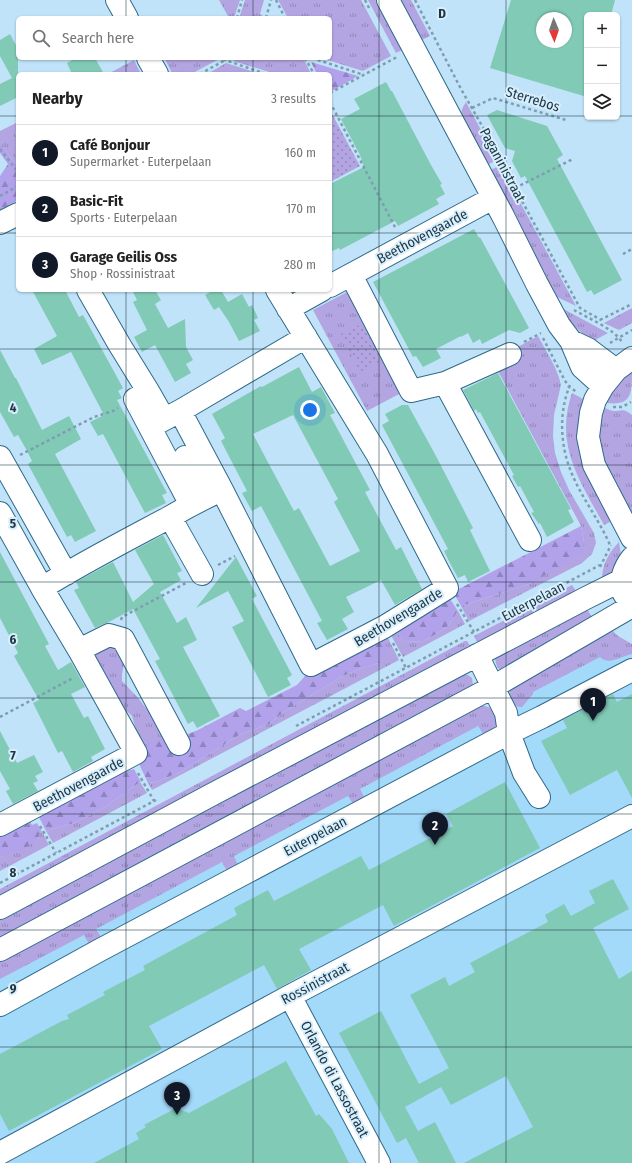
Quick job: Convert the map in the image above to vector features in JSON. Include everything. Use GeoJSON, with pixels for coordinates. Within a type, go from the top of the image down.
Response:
{"type":"FeatureCollection","features":[{"type":"Feature","properties":{"kind":"street"},"geometry":{"type":"LineString","coordinates":[[117,0],[126,16]]}},
{"type":"Feature","properties":{"kind":"street","name":"Paganinistraat"},"geometry":{"type":"LineString","coordinates":[[388,0],[559,325],[571,341],[588,349],[617,371],[595,400],[591,413],[588,437],[594,465],[632,538]]}},
{"type":"Feature","properties":{"kind":"street"},"geometry":{"type":"LineString","coordinates":[[149,60],[156,72]]}},
{"type":"Feature","properties":{"kind":"street","name":"Beethovengaarde"},"geometry":{"type":"LineString","coordinates":[[332,285],[493,198]]}},
{"type":"Feature","properties":{"kind":"street"},"geometry":{"type":"LineString","coordinates":[[0,223],[16,215]]}},
{"type":"Feature","properties":{"kind":"street"},"geometry":{"type":"LineString","coordinates":[[350,275],[411,391],[445,383],[510,354]]}},
{"type":"Feature","properties":{"kind":"street","name":"Beethovengaarde"},"geometry":{"type":"LineString","coordinates":[[89,292],[154,410],[196,478],[251,547],[312,665],[384,627],[447,588],[376,454],[278,292]]}},
{"type":"Feature","properties":{"kind":"street"},"geometry":{"type":"LineString","coordinates":[[288,309],[318,292]]}},
{"type":"Feature","properties":{"kind":"street"},"geometry":{"type":"LineString","coordinates":[[154,410],[306,337]]}},
{"type":"Feature","properties":{"kind":"street"},"geometry":{"type":"LineString","coordinates":[[445,383],[530,540]]}},
{"type":"Feature","properties":{"kind":"street","name":"Beethovengaarde"},"geometry":{"type":"LineString","coordinates":[[154,410],[196,478]]}},
{"type":"Feature","properties":{"kind":"street"},"geometry":{"type":"LineString","coordinates":[[2,460],[66,574]]}},
{"type":"Feature","properties":{"kind":"street"},"geometry":{"type":"LineString","coordinates":[[42,588],[170,517],[196,478]]}},
{"type":"Feature","properties":{"kind":"street"},"geometry":{"type":"LineString","coordinates":[[0,502],[20,492]]}},
{"type":"Feature","properties":{"kind":"street","name":"Beethovengaarde"},"geometry":{"type":"LineString","coordinates":[[0,513],[90,669],[136,753],[0,825]]}},
{"type":"Feature","properties":{"kind":"street"},"geometry":{"type":"LineString","coordinates":[[170,517],[202,574]]}},
{"type":"Feature","properties":{"kind":"street"},"geometry":{"type":"LineString","coordinates":[[20,548],[44,535]]}},
{"type":"Feature","properties":{"kind":"street"},"geometry":{"type":"LineString","coordinates":[[0,950],[493,687],[632,606],[626,598],[622,580],[627,564],[632,558]]}},
{"type":"Feature","properties":{"kind":"street","name":"Euterpelaan"},"geometry":{"type":"LineString","coordinates":[[0,908],[220,790],[622,580]]}},
{"type":"Feature","properties":{"kind":"street"},"geometry":{"type":"LineString","coordinates":[[79,650],[109,634],[123,639],[179,744]]}},
{"type":"Feature","properties":{"kind":"street"},"geometry":{"type":"LineString","coordinates":[[477,656],[506,713],[509,733],[524,772],[538,797]]}},
{"type":"Feature","properties":{"kind":"street","name":"Euterpelaan"},"geometry":{"type":"LineString","coordinates":[[0,1005],[509,733],[632,670]]}},
{"type":"Feature","properties":{"kind":"street","name":"Rossinistraat"},"geometry":{"type":"LineString","coordinates":[[0,1153],[290,996],[632,816]]}},
{"type":"Feature","properties":{"kind":"street","name":"Orlando di Lassostraat"},"geometry":{"type":"LineString","coordinates":[[290,996],[379,1163]]}},
{"type":"Feature","properties":{"kind":"path"},"geometry":{"type":"LineString","coordinates":[[238,16],[242,0]]}},
{"type":"Feature","properties":{"kind":"path"},"geometry":{"type":"LineString","coordinates":[[267,16],[271,0]]}},
{"type":"Feature","properties":{"kind":"path"},"geometry":{"type":"LineString","coordinates":[[276,0],[284,16]]}},
{"type":"Feature","properties":{"kind":"path","name":"Paganinistraat"},"geometry":{"type":"LineString","coordinates":[[416,0],[434,37],[580,308],[601,320]]}},
{"type":"Feature","properties":{"kind":"path"},"geometry":{"type":"LineString","coordinates":[[332,92],[434,37]]}},
{"type":"Feature","properties":{"kind":"path"},"geometry":{"type":"LineString","coordinates":[[203,72],[224,60]]}},
{"type":"Feature","properties":{"kind":"path"},"geometry":{"type":"LineString","coordinates":[[229,60],[261,72]]}},
{"type":"Feature","properties":{"kind":"path"},"geometry":{"type":"LineString","coordinates":[[306,60],[313,72]]}},
{"type":"Feature","properties":{"kind":"path"},"geometry":{"type":"LineString","coordinates":[[318,60],[364,75]]}},
{"type":"Feature","properties":{"kind":"path","name":"Sterrebos"},"geometry":{"type":"LineString","coordinates":[[472,108],[493,98],[566,120]]}},
{"type":"Feature","properties":{"kind":"path"},"geometry":{"type":"LineString","coordinates":[[332,106],[397,231]]}},
{"type":"Feature","properties":{"kind":"path"},"geometry":{"type":"LineString","coordinates":[[0,149],[16,169]]}},
{"type":"Feature","properties":{"kind":"path"},"geometry":{"type":"LineString","coordinates":[[515,188],[573,159]]}},
{"type":"Feature","properties":{"kind":"path"},"geometry":{"type":"LineString","coordinates":[[0,196],[16,187]]}},
{"type":"Feature","properties":{"kind":"path"},"geometry":{"type":"LineString","coordinates":[[623,254],[632,248]]}},
{"type":"Feature","properties":{"kind":"path"},"geometry":{"type":"LineString","coordinates":[[597,322],[632,304]]}},
{"type":"Feature","properties":{"kind":"path"},"geometry":{"type":"LineString","coordinates":[[573,309],[597,322],[619,337],[632,330]]}},
{"type":"Feature","properties":{"kind":"path"},"geometry":{"type":"LineString","coordinates":[[2,460],[94,417],[113,411],[154,410]]}},
{"type":"Feature","properties":{"kind":"path"},"geometry":{"type":"LineString","coordinates":[[116,636],[122,617],[251,547]]}},
{"type":"Feature","properties":{"kind":"path","name":"Euterpelaan"},"geometry":{"type":"LineString","coordinates":[[294,727],[600,565]]}},
{"type":"Feature","properties":{"kind":"path"},"geometry":{"type":"LineString","coordinates":[[447,588],[474,632]]}},
{"type":"Feature","properties":{"kind":"path"},"geometry":{"type":"LineString","coordinates":[[384,627],[406,668]]}},
{"type":"Feature","properties":{"kind":"path"},"geometry":{"type":"LineString","coordinates":[[0,717],[90,669]]}},
{"type":"Feature","properties":{"kind":"path"},"geometry":{"type":"LineString","coordinates":[[129,757],[154,801]]}},
{"type":"Feature","properties":{"kind":"path"},"geometry":{"type":"LineString","coordinates":[[0,883],[161,798]]}},
{"type":"Feature","properties":{"kind":"path"},"geometry":{"type":"LineString","coordinates":[[31,809],[56,853]]}},
{"type":"Feature","properties":{"kind":"shaded area"},"geometry":{"type":"Polygon","coordinates":[[[612,645],[632,646],[632,1163],[0,1163],[0,971],[612,645]]]}},
{"type":"Feature","properties":{"kind":"green space"},"geometry":{"type":"Polygon","coordinates":[[[219,0],[240,0],[235,16],[228,16],[219,0]]]}},
{"type":"Feature","properties":{"kind":"green space"},"geometry":{"type":"Polygon","coordinates":[[[245,0],[264,0],[260,14],[263,16],[240,16],[245,0]]]}},
{"type":"Feature","properties":{"kind":"green space"},"geometry":{"type":"Polygon","coordinates":[[[278,0],[361,0],[391,56],[363,71],[327,60],[332,60],[332,16],[287,16],[278,0]]]}},
{"type":"Feature","properties":{"kind":"green space"},"geometry":{"type":"Polygon","coordinates":[[[368,0],[378,0],[404,49],[396,53],[368,0]]]}},
{"type":"Feature","properties":{"kind":"green space"},"geometry":{"type":"Polygon","coordinates":[[[399,0],[411,0],[430,36],[420,41],[399,0]]]}},
{"type":"Feature","properties":{"kind":"green space"},"geometry":{"type":"Polygon","coordinates":[[[134,60],[140,72],[112,72],[134,60]]]}},
{"type":"Feature","properties":{"kind":"green space"},"geometry":{"type":"Polygon","coordinates":[[[166,60],[217,60],[195,72],[172,72],[166,60]]]}},
{"type":"Feature","properties":{"kind":"green space"},"geometry":{"type":"Polygon","coordinates":[[[304,60],[310,72],[269,72],[233,61],[304,60]]]}},
{"type":"Feature","properties":{"kind":"green space"},"geometry":{"type":"Polygon","coordinates":[[[311,62],[358,76],[332,91],[332,72],[316,72],[311,62]]]}},
{"type":"Feature","properties":{"kind":"green space"},"geometry":{"type":"Polygon","coordinates":[[[226,63],[255,72],[210,72],[226,63]]]}},
{"type":"Feature","properties":{"kind":"green space"},"geometry":{"type":"Polygon","coordinates":[[[466,102],[497,160],[487,165],[461,117],[462,109],[466,102]]]}},
{"type":"Feature","properties":{"kind":"green space"},"geometry":{"type":"Polygon","coordinates":[[[332,114],[360,166],[332,181],[332,114]]]}},
{"type":"Feature","properties":{"kind":"green space"},"geometry":{"type":"Polygon","coordinates":[[[16,123],[16,163],[0,142],[0,131],[16,123]]]}},
{"type":"Feature","properties":{"kind":"green space"},"geometry":{"type":"Polygon","coordinates":[[[0,142],[16,163],[16,201],[0,210],[0,176],[8,164],[0,153],[0,142]]]}},
{"type":"Feature","properties":{"kind":"green space"},"geometry":{"type":"Polygon","coordinates":[[[500,165],[576,306],[555,296],[489,171],[500,165]]]}},
{"type":"Feature","properties":{"kind":"green space"},"geometry":{"type":"Polygon","coordinates":[[[349,291],[401,393],[367,411],[313,310],[349,291]]]}},
{"type":"Feature","properties":{"kind":"green space"},"geometry":{"type":"Polygon","coordinates":[[[558,306],[608,333],[597,339],[594,343],[569,321],[558,306]]]}},
{"type":"Feature","properties":{"kind":"green space"},"geometry":{"type":"Polygon","coordinates":[[[632,308],[632,323],[619,330],[604,323],[632,308]]]}},
{"type":"Feature","properties":{"kind":"green space"},"geometry":{"type":"Polygon","coordinates":[[[364,323],[383,360],[360,372],[341,334],[364,323]]]}},
{"type":"Feature","properties":{"kind":"green space"},"geometry":{"type":"Polygon","coordinates":[[[538,336],[555,366],[561,385],[554,415],[553,436],[555,453],[569,490],[594,533],[596,543],[592,554],[582,563],[469,621],[461,606],[529,584],[584,542],[581,526],[498,371],[516,348],[538,336]]]}},
{"type":"Feature","properties":{"kind":"green space"},"geometry":{"type":"Polygon","coordinates":[[[632,371],[631,392],[626,400],[615,403],[607,403],[624,378],[632,371]]]}},
{"type":"Feature","properties":{"kind":"green space"},"geometry":{"type":"Polygon","coordinates":[[[572,393],[585,400],[612,521],[604,525],[579,478],[572,462],[568,446],[566,429],[567,412],[572,393]]]}},
{"type":"Feature","properties":{"kind":"green space"},"geometry":{"type":"Polygon","coordinates":[[[605,408],[614,411],[624,410],[632,415],[632,513],[619,497],[607,475],[598,435],[600,422],[605,408]]]}},
{"type":"Feature","properties":{"kind":"green space"},"geometry":{"type":"Polygon","coordinates":[[[581,526],[584,542],[583,553],[529,584],[461,606],[453,592],[581,526]]]}},
{"type":"Feature","properties":{"kind":"green space"},"geometry":{"type":"Polygon","coordinates":[[[619,542],[621,555],[613,573],[602,579],[603,569],[607,559],[619,542]]]}},
{"type":"Feature","properties":{"kind":"green space"},"geometry":{"type":"Polygon","coordinates":[[[572,585],[578,594],[479,646],[474,636],[572,585]]]}},
{"type":"Feature","properties":{"kind":"green space"},"geometry":{"type":"Polygon","coordinates":[[[448,596],[458,611],[446,628],[424,641],[404,642],[395,630],[448,596]]]}},
{"type":"Feature","properties":{"kind":"green space"},"geometry":{"type":"Polygon","coordinates":[[[586,607],[595,623],[500,670],[497,667],[495,659],[497,656],[586,607]]]}},
{"type":"Feature","properties":{"kind":"green space"},"geometry":{"type":"Polygon","coordinates":[[[458,611],[465,624],[403,657],[387,628],[395,630],[404,642],[424,641],[446,628],[458,611]]]}},
{"type":"Feature","properties":{"kind":"green space"},"geometry":{"type":"Polygon","coordinates":[[[384,630],[399,660],[152,790],[148,783],[156,782],[180,772],[239,735],[269,724],[282,713],[343,676],[379,663],[384,630]]]}},
{"type":"Feature","properties":{"kind":"green space"},"geometry":{"type":"Polygon","coordinates":[[[613,631],[618,636],[632,644],[632,654],[611,661],[604,660],[600,657],[533,692],[522,707],[517,707],[512,703],[509,697],[511,685],[600,632],[603,636],[613,631]]]}},
{"type":"Feature","properties":{"kind":"green space"},"geometry":{"type":"Polygon","coordinates":[[[382,640],[388,648],[379,663],[343,676],[282,713],[269,724],[239,735],[180,772],[156,782],[148,783],[140,766],[139,752],[149,743],[167,736],[183,736],[198,730],[240,708],[246,711],[297,685],[305,676],[382,640]]]}},
{"type":"Feature","properties":{"kind":"green space"},"geometry":{"type":"Polygon","coordinates":[[[467,641],[472,649],[0,901],[0,889],[467,641]]]}},
{"type":"Feature","properties":{"kind":"green space"},"geometry":{"type":"Polygon","coordinates":[[[111,642],[125,660],[122,681],[160,723],[167,736],[139,752],[138,737],[132,716],[117,702],[96,660],[96,653],[111,642]]]}},
{"type":"Feature","properties":{"kind":"green space"},"geometry":{"type":"Polygon","coordinates":[[[463,674],[472,678],[473,685],[0,942],[0,918],[463,674]]]}},
{"type":"Feature","properties":{"kind":"green space"},"geometry":{"type":"Polygon","coordinates":[[[479,706],[489,707],[494,711],[497,718],[498,728],[484,735],[478,726],[360,789],[365,799],[353,804],[348,796],[234,856],[238,865],[227,871],[222,862],[96,929],[101,937],[89,944],[84,935],[0,979],[0,959],[479,706]]]}},
{"type":"Feature","properties":{"kind":"green space"},"geometry":{"type":"Polygon","coordinates":[[[134,769],[141,782],[105,807],[74,823],[46,831],[35,809],[125,771],[134,769]]]}},
{"type":"Feature","properties":{"kind":"green space"},"geometry":{"type":"Polygon","coordinates":[[[140,782],[147,793],[53,843],[46,831],[74,823],[105,807],[140,782]]]}},
{"type":"Feature","properties":{"kind":"green space"},"geometry":{"type":"Polygon","coordinates":[[[28,818],[32,825],[37,823],[41,830],[38,840],[25,848],[0,857],[0,833],[28,818]]]}},
{"type":"Feature","properties":{"kind":"green space"},"geometry":{"type":"Polygon","coordinates":[[[41,830],[49,845],[0,871],[0,857],[38,840],[41,830]]]}},
{"type":"Feature","properties":{"kind":"building"},"geometry":{"type":"Polygon","coordinates":[[[511,0],[615,0],[612,12],[584,12],[584,96],[490,68],[511,0]]]}},
{"type":"Feature","properties":{"kind":"building"},"geometry":{"type":"Polygon","coordinates":[[[10,34],[16,45],[18,72],[16,72],[16,98],[0,106],[0,84],[12,78],[0,56],[0,40],[10,34]]]}},
{"type":"Feature","properties":{"kind":"building"},"geometry":{"type":"Polygon","coordinates":[[[72,60],[96,60],[103,72],[71,72],[67,63],[72,60]]]}},
{"type":"Feature","properties":{"kind":"building"},"geometry":{"type":"Polygon","coordinates":[[[386,82],[442,184],[440,185],[445,194],[436,199],[439,204],[398,226],[395,221],[340,250],[339,248],[332,251],[332,183],[364,167],[360,155],[341,119],[360,109],[354,99],[386,82]]]}},
{"type":"Feature","properties":{"kind":"building"},"geometry":{"type":"Polygon","coordinates":[[[497,110],[547,126],[563,155],[557,159],[622,280],[594,295],[591,290],[587,292],[525,176],[521,178],[512,161],[515,151],[505,148],[487,115],[497,110]]]}},
{"type":"Feature","properties":{"kind":"building"},"geometry":{"type":"Polygon","coordinates":[[[474,229],[479,238],[480,237],[529,328],[520,333],[509,330],[482,344],[480,339],[473,343],[468,333],[436,349],[441,358],[423,367],[416,356],[413,357],[373,282],[474,229]]]}},
{"type":"Feature","properties":{"kind":"building"},"geometry":{"type":"Polygon","coordinates":[[[33,292],[66,292],[79,317],[83,315],[123,388],[118,391],[122,398],[117,400],[167,493],[162,495],[166,503],[145,513],[103,434],[98,436],[90,422],[104,415],[71,352],[42,365],[34,349],[57,336],[33,292]]]}},
{"type":"Feature","properties":{"kind":"building"},"geometry":{"type":"Polygon","coordinates":[[[133,292],[156,292],[161,300],[155,304],[168,328],[185,319],[186,347],[193,360],[186,364],[191,373],[175,382],[155,345],[142,352],[134,337],[147,330],[133,302],[137,300],[133,292]]]}},
{"type":"Feature","properties":{"kind":"building"},"geometry":{"type":"Polygon","coordinates":[[[210,292],[222,292],[228,302],[242,294],[249,307],[252,305],[258,318],[254,320],[260,331],[239,341],[219,307],[214,310],[205,295],[210,292]]]}},
{"type":"Feature","properties":{"kind":"building"},"geometry":{"type":"Polygon","coordinates":[[[0,350],[42,430],[69,416],[81,439],[55,454],[96,531],[75,542],[71,535],[67,537],[28,464],[32,461],[26,449],[18,435],[14,437],[0,412],[0,350]]]}},
{"type":"Feature","properties":{"kind":"building"},"geometry":{"type":"Polygon","coordinates":[[[299,367],[312,392],[321,387],[335,413],[330,415],[370,490],[365,492],[396,550],[401,547],[422,589],[395,605],[381,580],[346,597],[354,612],[342,619],[348,629],[327,640],[317,623],[322,621],[261,506],[252,511],[242,493],[247,491],[221,441],[225,438],[212,414],[261,386],[262,387],[299,367]],[[293,415],[253,434],[294,511],[299,508],[330,566],[360,551],[334,502],[338,499],[293,415]]]}},
{"type":"Feature","properties":{"kind":"building"},"geometry":{"type":"Polygon","coordinates":[[[498,373],[571,509],[568,510],[574,522],[547,537],[540,523],[539,524],[531,513],[534,512],[520,486],[518,487],[512,476],[514,475],[480,412],[478,413],[476,409],[474,411],[463,390],[498,373]]]}},
{"type":"Feature","properties":{"kind":"building"},"geometry":{"type":"Polygon","coordinates":[[[402,405],[408,405],[436,456],[473,528],[470,530],[490,571],[468,582],[465,575],[458,578],[444,551],[448,549],[382,425],[389,421],[385,414],[402,405]]]}},
{"type":"Feature","properties":{"kind":"building"},"geometry":{"type":"Polygon","coordinates":[[[163,535],[182,571],[177,573],[181,580],[160,592],[177,623],[186,617],[197,640],[183,647],[220,716],[197,728],[193,721],[188,724],[155,661],[160,659],[133,609],[95,628],[74,590],[79,588],[76,582],[113,562],[133,602],[154,584],[135,550],[163,535]]]}},
{"type":"Feature","properties":{"kind":"building"},"geometry":{"type":"Polygon","coordinates":[[[0,552],[49,644],[45,646],[58,670],[71,662],[85,687],[71,694],[84,718],[88,716],[105,749],[91,757],[93,761],[73,772],[62,751],[58,753],[33,703],[39,700],[14,656],[18,653],[0,618],[0,552]]]}},
{"type":"Feature","properties":{"kind":"building"},"geometry":{"type":"Polygon","coordinates":[[[236,557],[257,596],[252,599],[292,675],[287,678],[291,685],[268,697],[232,627],[244,621],[228,591],[196,608],[236,557]]]}},
{"type":"Feature","properties":{"kind":"building"},"geometry":{"type":"Polygon","coordinates":[[[613,694],[617,702],[632,694],[632,798],[617,770],[570,795],[541,741],[567,728],[563,720],[613,694]]]}},
{"type":"Feature","properties":{"kind":"building"},"geometry":{"type":"Polygon","coordinates":[[[0,731],[17,763],[34,755],[43,772],[35,776],[38,781],[33,783],[38,791],[13,804],[6,791],[10,789],[0,771],[0,731]]]}},
{"type":"Feature","properties":{"kind":"building"},"geometry":{"type":"Polygon","coordinates":[[[505,782],[540,848],[394,926],[383,905],[299,949],[311,970],[277,989],[264,965],[149,1026],[162,1049],[9,1131],[0,1114],[0,1054],[62,1021],[69,1019],[67,1015],[105,995],[103,992],[145,970],[143,966],[237,915],[234,908],[268,890],[274,901],[361,856],[369,870],[453,826],[446,814],[505,782]]]}},
{"type":"Feature","properties":{"kind":"building"},"geometry":{"type":"Polygon","coordinates":[[[613,879],[629,909],[593,928],[619,979],[632,971],[632,1163],[464,1163],[533,1127],[506,1076],[451,1105],[441,1087],[405,1107],[418,1131],[435,1122],[456,1163],[419,1163],[406,1138],[397,1143],[339,1033],[381,1011],[419,1084],[449,1068],[410,995],[445,977],[449,986],[475,972],[470,963],[548,922],[545,915],[564,904],[571,916],[595,903],[589,891],[613,879]]]}},
{"type":"Feature","properties":{"kind":"building"},"geometry":{"type":"Polygon","coordinates":[[[286,1061],[316,1116],[319,1114],[332,1129],[349,1163],[94,1163],[139,1139],[136,1133],[146,1127],[144,1125],[176,1108],[189,1113],[286,1061]]]}},
{"type":"Feature","properties":{"kind":"place","name":"Café Bonjour"},"geometry":{"type":"Point","coordinates":[593,721]}},
{"type":"Feature","properties":{"kind":"place","name":"Basic-Fit"},"geometry":{"type":"Point","coordinates":[435,845]}},
{"type":"Feature","properties":{"kind":"place","name":"Garage Geilis Oss"},"geometry":{"type":"Point","coordinates":[177,1115]}}]}
